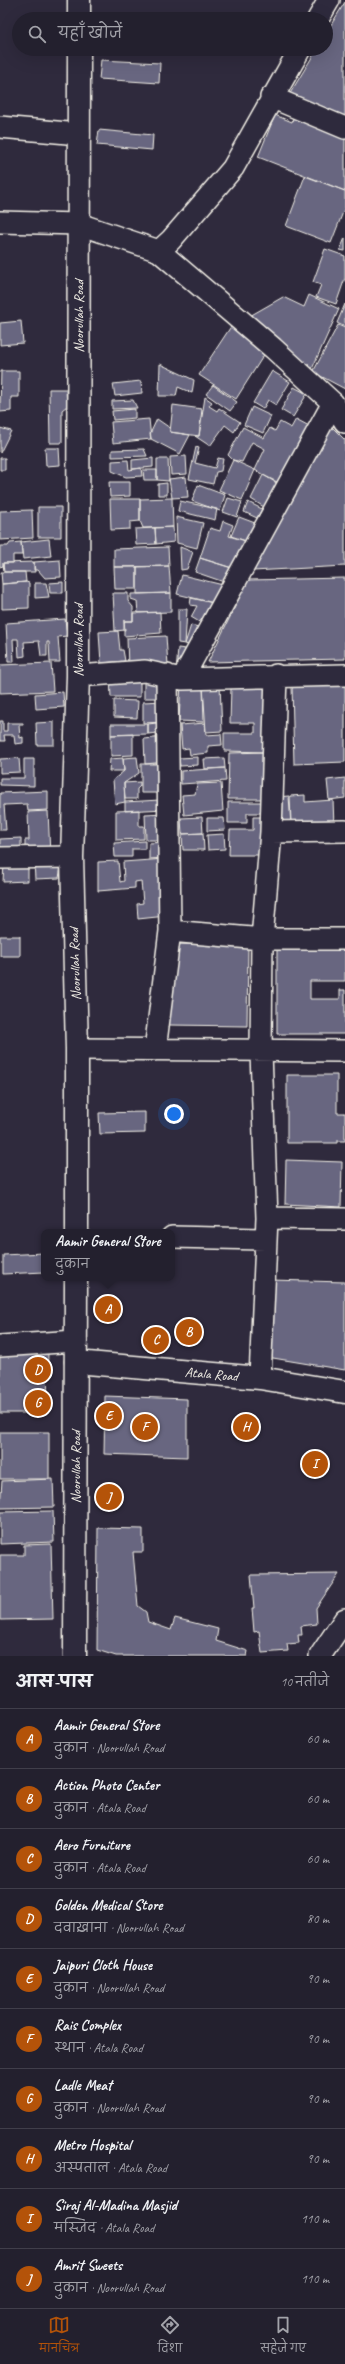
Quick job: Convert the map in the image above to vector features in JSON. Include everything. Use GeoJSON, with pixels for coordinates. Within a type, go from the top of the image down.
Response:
{"type":"FeatureCollection","features":[{"type":"Feature","properties":{"kind":"main road"},"geometry":{"type":"LineString","coordinates":[[79,0],[79,12]]}},
{"type":"Feature","properties":{"kind":"main road","name":"Noorullah Road"},"geometry":{"type":"LineString","coordinates":[[76,1229],[77,1049],[72,857],[78,676],[79,56]]}},
{"type":"Feature","properties":{"kind":"main road","name":"Noorullah Road"},"geometry":{"type":"LineString","coordinates":[[76,1281],[76,1656]]}},
{"type":"Feature","properties":{"kind":"main road","name":"Atala Road"},"geometry":{"type":"LineString","coordinates":[[76,1362],[260,1378],[345,1392]]}},
{"type":"Feature","properties":{"kind":"street"},"geometry":{"type":"LineString","coordinates":[[322,12],[329,0]]}},
{"type":"Feature","properties":{"kind":"street"},"geometry":{"type":"LineString","coordinates":[[159,251],[171,240],[233,168],[271,97],[296,56]]}},
{"type":"Feature","properties":{"kind":"street"},"geometry":{"type":"LineString","coordinates":[[271,97],[345,128]]}},
{"type":"Feature","properties":{"kind":"street"},"geometry":{"type":"LineString","coordinates":[[0,127],[79,134]]}},
{"type":"Feature","properties":{"kind":"street"},"geometry":{"type":"LineString","coordinates":[[0,222],[79,224],[159,251],[226,306],[333,403],[345,422]]}},
{"type":"Feature","properties":{"kind":"street"},"geometry":{"type":"LineString","coordinates":[[155,1050],[170,931],[174,677],[333,403]]}},
{"type":"Feature","properties":{"kind":"street"},"geometry":{"type":"LineString","coordinates":[[78,676],[145,671],[174,677],[345,675]]}},
{"type":"Feature","properties":{"kind":"street"},"geometry":{"type":"LineString","coordinates":[[260,1378],[267,1218],[261,1052],[262,939],[271,832],[276,675]]}},
{"type":"Feature","properties":{"kind":"street"},"geometry":{"type":"LineString","coordinates":[[271,832],[345,831]]}},
{"type":"Feature","properties":{"kind":"street"},"geometry":{"type":"LineString","coordinates":[[0,858],[72,857]]}},
{"type":"Feature","properties":{"kind":"street"},"geometry":{"type":"LineString","coordinates":[[170,931],[262,939],[345,939]]}},
{"type":"Feature","properties":{"kind":"street"},"geometry":{"type":"LineString","coordinates":[[77,1049],[261,1052],[345,1051]]}},
{"type":"Feature","properties":{"kind":"street"},"geometry":{"type":"LineString","coordinates":[[267,1218],[345,1219]]}},
{"type":"Feature","properties":{"kind":"street"},"geometry":{"type":"LineString","coordinates":[[175,1237],[265,1239]]}},
{"type":"Feature","properties":{"kind":"street"},"geometry":{"type":"LineString","coordinates":[[0,1346],[76,1341]]}},
{"type":"Feature","properties":{"kind":"street"},"geometry":{"type":"LineString","coordinates":[[320,1656],[345,1619]]}},
{"type":"Feature","properties":{"kind":"building"},"geometry":{"type":"Polygon","coordinates":[[[345,2],[345,123],[286,100],[313,56],[333,56],[333,22],[345,2]]]}},
{"type":"Feature","properties":{"kind":"building"},"geometry":{"type":"Polygon","coordinates":[[[101,60],[160,63],[159,83],[99,79],[101,60]]]}},
{"type":"Feature","properties":{"kind":"building"},"geometry":{"type":"Polygon","coordinates":[[[275,115],[292,122],[293,118],[345,139],[345,191],[258,157],[275,115]]]}},
{"type":"Feature","properties":{"kind":"building"},"geometry":{"type":"Polygon","coordinates":[[[99,130],[153,135],[152,150],[97,145],[99,130]]]}},
{"type":"Feature","properties":{"kind":"building"},"geometry":{"type":"Polygon","coordinates":[[[305,176],[345,191],[345,207],[331,243],[286,226],[305,176]]]}},
{"type":"Feature","properties":{"kind":"building"},"geometry":{"type":"Polygon","coordinates":[[[345,238],[345,251],[340,250],[345,238]]]}},
{"type":"Feature","properties":{"kind":"building"},"geometry":{"type":"Polygon","coordinates":[[[325,249],[345,256],[345,278],[336,304],[316,297],[321,285],[313,282],[325,249]]]}},
{"type":"Feature","properties":{"kind":"building"},"geometry":{"type":"Polygon","coordinates":[[[309,295],[339,309],[312,369],[248,317],[283,297],[304,307],[309,295]]]}},
{"type":"Feature","properties":{"kind":"building"},"geometry":{"type":"Polygon","coordinates":[[[345,304],[345,327],[337,323],[345,304]]]}},
{"type":"Feature","properties":{"kind":"building"},"geometry":{"type":"Polygon","coordinates":[[[21,321],[23,343],[0,345],[0,323],[21,321]]]}},
{"type":"Feature","properties":{"kind":"building"},"geometry":{"type":"Polygon","coordinates":[[[232,325],[267,350],[236,399],[199,375],[232,325]]]}},
{"type":"Feature","properties":{"kind":"building"},"geometry":{"type":"Polygon","coordinates":[[[338,325],[345,328],[345,389],[313,372],[338,325]]]}},
{"type":"Feature","properties":{"kind":"building"},"geometry":{"type":"Polygon","coordinates":[[[160,364],[194,380],[192,393],[178,387],[176,396],[159,396],[160,364]]]}},
{"type":"Feature","properties":{"kind":"building"},"geometry":{"type":"Polygon","coordinates":[[[1,371],[19,371],[19,397],[11,397],[11,411],[0,412],[1,371]]]}},
{"type":"Feature","properties":{"kind":"building"},"geometry":{"type":"Polygon","coordinates":[[[272,371],[290,382],[276,405],[268,400],[263,409],[253,403],[272,371]]]}},
{"type":"Feature","properties":{"kind":"building"},"geometry":{"type":"Polygon","coordinates":[[[141,381],[142,393],[115,396],[113,384],[141,381]]]}},
{"type":"Feature","properties":{"kind":"building"},"geometry":{"type":"Polygon","coordinates":[[[213,385],[237,402],[230,411],[206,394],[213,385]]]}},
{"type":"Feature","properties":{"kind":"building"},"geometry":{"type":"Polygon","coordinates":[[[294,387],[307,394],[293,417],[281,410],[294,387]]]}},
{"type":"Feature","properties":{"kind":"building"},"geometry":{"type":"Polygon","coordinates":[[[49,389],[66,389],[67,406],[62,410],[62,443],[50,443],[49,389]]]}},
{"type":"Feature","properties":{"kind":"building"},"geometry":{"type":"Polygon","coordinates":[[[205,397],[212,402],[209,406],[217,411],[219,408],[240,422],[234,432],[225,425],[210,446],[195,436],[199,436],[205,397]]]}},
{"type":"Feature","properties":{"kind":"building"},"geometry":{"type":"Polygon","coordinates":[[[133,400],[137,408],[112,409],[112,401],[133,400]]]}},
{"type":"Feature","properties":{"kind":"building"},"geometry":{"type":"Polygon","coordinates":[[[173,405],[202,409],[199,436],[170,432],[173,405]]]}},
{"type":"Feature","properties":{"kind":"building"},"geometry":{"type":"Polygon","coordinates":[[[252,407],[271,416],[263,433],[244,425],[252,407]]]}},
{"type":"Feature","properties":{"kind":"building"},"geometry":{"type":"Polygon","coordinates":[[[135,409],[135,418],[113,420],[112,411],[135,409]]]}},
{"type":"Feature","properties":{"kind":"building"},"geometry":{"type":"Polygon","coordinates":[[[149,419],[151,439],[113,443],[111,422],[149,419]]]}},
{"type":"Feature","properties":{"kind":"building"},"geometry":{"type":"Polygon","coordinates":[[[157,419],[170,428],[170,432],[190,435],[180,454],[151,439],[150,434],[157,419]]]}},
{"type":"Feature","properties":{"kind":"building"},"geometry":{"type":"Polygon","coordinates":[[[296,419],[311,427],[280,485],[255,470],[265,449],[252,442],[242,462],[233,460],[228,455],[243,427],[264,438],[270,428],[275,431],[280,422],[291,428],[296,419]]]}},
{"type":"Feature","properties":{"kind":"building"},"geometry":{"type":"Polygon","coordinates":[[[330,425],[345,440],[345,566],[253,571],[330,425]]]}},
{"type":"Feature","properties":{"kind":"building"},"geometry":{"type":"Polygon","coordinates":[[[0,428],[11,431],[0,453],[0,428]]]}},
{"type":"Feature","properties":{"kind":"building"},"geometry":{"type":"Polygon","coordinates":[[[196,447],[199,448],[195,463],[215,468],[218,458],[223,459],[221,471],[216,472],[213,484],[189,479],[196,447]]]}},
{"type":"Feature","properties":{"kind":"building"},"geometry":{"type":"Polygon","coordinates":[[[45,448],[59,448],[60,465],[46,466],[45,448]]]}},
{"type":"Feature","properties":{"kind":"building"},"geometry":{"type":"Polygon","coordinates":[[[144,449],[147,456],[112,457],[112,450],[144,449]]]}},
{"type":"Feature","properties":{"kind":"building"},"geometry":{"type":"Polygon","coordinates":[[[186,456],[187,474],[171,475],[170,457],[186,456]]]}},
{"type":"Feature","properties":{"kind":"building"},"geometry":{"type":"Polygon","coordinates":[[[0,458],[5,458],[5,470],[0,470],[0,458]]]}},
{"type":"Feature","properties":{"kind":"building"},"geometry":{"type":"Polygon","coordinates":[[[153,458],[153,467],[132,469],[132,460],[153,458]]]}},
{"type":"Feature","properties":{"kind":"building"},"geometry":{"type":"Polygon","coordinates":[[[157,459],[168,459],[169,481],[157,480],[157,459]]]}},
{"type":"Feature","properties":{"kind":"building"},"geometry":{"type":"Polygon","coordinates":[[[128,460],[129,470],[141,468],[142,476],[126,477],[112,471],[112,461],[128,460]]]}},
{"type":"Feature","properties":{"kind":"building"},"geometry":{"type":"Polygon","coordinates":[[[233,460],[255,470],[242,500],[219,490],[233,460]]]}},
{"type":"Feature","properties":{"kind":"building"},"geometry":{"type":"Polygon","coordinates":[[[143,470],[157,470],[157,480],[144,480],[143,470]]]}},
{"type":"Feature","properties":{"kind":"building"},"geometry":{"type":"Polygon","coordinates":[[[263,475],[277,482],[264,507],[251,499],[263,475]]]}},
{"type":"Feature","properties":{"kind":"building"},"geometry":{"type":"Polygon","coordinates":[[[186,477],[188,497],[172,498],[169,479],[186,477]]]}},
{"type":"Feature","properties":{"kind":"building"},"geometry":{"type":"Polygon","coordinates":[[[109,482],[130,482],[130,496],[110,497],[109,482]]]}},
{"type":"Feature","properties":{"kind":"building"},"geometry":{"type":"Polygon","coordinates":[[[167,483],[167,495],[158,495],[158,484],[167,483]]]}},
{"type":"Feature","properties":{"kind":"building"},"geometry":{"type":"Polygon","coordinates":[[[198,485],[225,495],[220,511],[192,501],[198,485]]]}},
{"type":"Feature","properties":{"kind":"building"},"geometry":{"type":"Polygon","coordinates":[[[172,498],[173,527],[143,528],[140,521],[140,499],[172,498]]]}},
{"type":"Feature","properties":{"kind":"building"},"geometry":{"type":"Polygon","coordinates":[[[228,498],[242,502],[237,517],[223,512],[228,498]]]}},
{"type":"Feature","properties":{"kind":"building"},"geometry":{"type":"Polygon","coordinates":[[[110,499],[140,499],[140,521],[130,522],[130,529],[111,530],[110,499]]]}},
{"type":"Feature","properties":{"kind":"building"},"geometry":{"type":"Polygon","coordinates":[[[180,501],[217,509],[215,520],[178,511],[180,501]]]}},
{"type":"Feature","properties":{"kind":"building"},"geometry":{"type":"Polygon","coordinates":[[[248,502],[262,509],[257,518],[244,512],[248,502]]]}},
{"type":"Feature","properties":{"kind":"building"},"geometry":{"type":"Polygon","coordinates":[[[38,507],[61,507],[61,537],[38,537],[38,507]]]}},
{"type":"Feature","properties":{"kind":"building"},"geometry":{"type":"Polygon","coordinates":[[[32,510],[33,538],[0,540],[0,511],[32,510]]]}},
{"type":"Feature","properties":{"kind":"building"},"geometry":{"type":"Polygon","coordinates":[[[176,517],[203,523],[197,548],[177,543],[176,517]]]}},
{"type":"Feature","properties":{"kind":"building"},"geometry":{"type":"Polygon","coordinates":[[[239,517],[255,523],[249,542],[231,536],[239,517]]]}},
{"type":"Feature","properties":{"kind":"building"},"geometry":{"type":"Polygon","coordinates":[[[223,521],[233,525],[229,536],[249,542],[232,568],[200,558],[210,528],[220,531],[223,521]]]}},
{"type":"Feature","properties":{"kind":"building"},"geometry":{"type":"Polygon","coordinates":[[[173,527],[174,542],[156,544],[155,528],[173,527]]]}},
{"type":"Feature","properties":{"kind":"building"},"geometry":{"type":"Polygon","coordinates":[[[155,528],[156,544],[136,545],[135,529],[155,528]]]}},
{"type":"Feature","properties":{"kind":"building"},"geometry":{"type":"Polygon","coordinates":[[[49,539],[51,556],[23,559],[21,542],[49,539]]]}},
{"type":"Feature","properties":{"kind":"building"},"geometry":{"type":"Polygon","coordinates":[[[21,542],[22,555],[13,555],[13,563],[3,563],[3,566],[0,567],[0,546],[8,546],[10,543],[21,542]]]}},
{"type":"Feature","properties":{"kind":"building"},"geometry":{"type":"Polygon","coordinates":[[[168,547],[169,566],[114,567],[114,549],[168,547]]]}},
{"type":"Feature","properties":{"kind":"building"},"geometry":{"type":"Polygon","coordinates":[[[180,547],[193,552],[187,569],[181,570],[180,547]]]}},
{"type":"Feature","properties":{"kind":"building"},"geometry":{"type":"Polygon","coordinates":[[[200,558],[232,568],[227,583],[195,572],[200,558]]]}},
{"type":"Feature","properties":{"kind":"building"},"geometry":{"type":"Polygon","coordinates":[[[60,560],[61,577],[45,578],[38,570],[34,570],[34,562],[60,560]]]}},
{"type":"Feature","properties":{"kind":"building"},"geometry":{"type":"Polygon","coordinates":[[[34,562],[35,572],[4,572],[3,563],[34,562]]]}},
{"type":"Feature","properties":{"kind":"building"},"geometry":{"type":"Polygon","coordinates":[[[169,566],[171,593],[137,594],[137,567],[169,566]]]}},
{"type":"Feature","properties":{"kind":"building"},"geometry":{"type":"Polygon","coordinates":[[[114,567],[137,567],[137,589],[115,589],[114,567]]]}},
{"type":"Feature","properties":{"kind":"building"},"geometry":{"type":"Polygon","coordinates":[[[1,572],[25,572],[26,582],[2,584],[1,572]]]}},
{"type":"Feature","properties":{"kind":"building"},"geometry":{"type":"Polygon","coordinates":[[[182,575],[223,585],[218,604],[177,594],[182,575]]]}},
{"type":"Feature","properties":{"kind":"building"},"geometry":{"type":"Polygon","coordinates":[[[345,578],[345,659],[208,662],[248,580],[345,578]]]}},
{"type":"Feature","properties":{"kind":"building"},"geometry":{"type":"Polygon","coordinates":[[[63,582],[63,593],[50,593],[49,583],[63,582]]]}},
{"type":"Feature","properties":{"kind":"building"},"geometry":{"type":"Polygon","coordinates":[[[29,583],[29,608],[2,609],[2,584],[29,583]]]}},
{"type":"Feature","properties":{"kind":"building"},"geometry":{"type":"Polygon","coordinates":[[[35,583],[46,583],[49,597],[35,598],[35,583]]]}},
{"type":"Feature","properties":{"kind":"building"},"geometry":{"type":"Polygon","coordinates":[[[113,593],[128,593],[128,601],[133,607],[133,621],[124,621],[125,630],[115,631],[113,593]]]}},
{"type":"Feature","properties":{"kind":"building"},"geometry":{"type":"Polygon","coordinates":[[[171,593],[171,612],[138,613],[137,601],[131,599],[131,594],[171,593]]]}},
{"type":"Feature","properties":{"kind":"building"},"geometry":{"type":"Polygon","coordinates":[[[191,598],[218,604],[206,626],[191,617],[197,606],[190,605],[191,598]]]}},
{"type":"Feature","properties":{"kind":"building"},"geometry":{"type":"Polygon","coordinates":[[[178,609],[187,609],[185,644],[178,643],[178,609]]]}},
{"type":"Feature","properties":{"kind":"building"},"geometry":{"type":"Polygon","coordinates":[[[160,612],[161,633],[124,636],[124,621],[133,621],[133,613],[160,612]]]}},
{"type":"Feature","properties":{"kind":"building"},"geometry":{"type":"Polygon","coordinates":[[[65,619],[67,636],[58,637],[60,662],[50,662],[49,642],[47,642],[47,656],[41,656],[39,641],[24,642],[25,656],[19,657],[18,639],[13,639],[14,662],[8,662],[6,623],[65,619]]]}},
{"type":"Feature","properties":{"kind":"building"},"geometry":{"type":"Polygon","coordinates":[[[191,625],[202,628],[196,647],[185,644],[191,625]]]}},
{"type":"Feature","properties":{"kind":"building"},"geometry":{"type":"Polygon","coordinates":[[[118,631],[120,650],[123,650],[125,661],[101,663],[99,632],[118,631]]]}},
{"type":"Feature","properties":{"kind":"building"},"geometry":{"type":"Polygon","coordinates":[[[166,636],[168,666],[128,668],[127,638],[166,636]]]}},
{"type":"Feature","properties":{"kind":"building"},"geometry":{"type":"Polygon","coordinates":[[[178,648],[193,650],[176,674],[178,648]]]}},
{"type":"Feature","properties":{"kind":"building"},"geometry":{"type":"Polygon","coordinates":[[[51,663],[53,691],[0,693],[0,665],[51,663]]]}},
{"type":"Feature","properties":{"kind":"building"},"geometry":{"type":"Polygon","coordinates":[[[110,678],[140,678],[140,697],[111,697],[110,678]]]}},
{"type":"Feature","properties":{"kind":"building"},"geometry":{"type":"Polygon","coordinates":[[[144,678],[164,678],[164,698],[144,698],[144,678]]]}},
{"type":"Feature","properties":{"kind":"building"},"geometry":{"type":"Polygon","coordinates":[[[181,683],[203,686],[204,722],[179,721],[181,683]]]}},
{"type":"Feature","properties":{"kind":"building"},"geometry":{"type":"Polygon","coordinates":[[[345,684],[345,762],[294,764],[292,686],[345,684]]]}},
{"type":"Feature","properties":{"kind":"building"},"geometry":{"type":"Polygon","coordinates":[[[220,685],[222,731],[206,732],[203,686],[220,685]]]}},
{"type":"Feature","properties":{"kind":"building"},"geometry":{"type":"Polygon","coordinates":[[[231,687],[268,687],[268,752],[224,751],[224,733],[255,733],[255,723],[230,723],[231,687]]]}},
{"type":"Feature","properties":{"kind":"building"},"geometry":{"type":"Polygon","coordinates":[[[63,692],[64,707],[36,709],[35,694],[63,692]]]}},
{"type":"Feature","properties":{"kind":"building"},"geometry":{"type":"Polygon","coordinates":[[[114,700],[138,701],[137,718],[114,717],[114,700]]]}},
{"type":"Feature","properties":{"kind":"building"},"geometry":{"type":"Polygon","coordinates":[[[164,701],[165,722],[143,723],[143,702],[164,701]]]}},
{"type":"Feature","properties":{"kind":"building"},"geometry":{"type":"Polygon","coordinates":[[[0,721],[3,721],[3,731],[7,731],[7,723],[23,723],[23,725],[19,725],[20,738],[23,737],[23,743],[15,744],[14,735],[4,735],[5,741],[0,741],[0,721]]]}},
{"type":"Feature","properties":{"kind":"building"},"geometry":{"type":"Polygon","coordinates":[[[54,722],[54,745],[37,745],[36,723],[54,722]]]}},
{"type":"Feature","properties":{"kind":"building"},"geometry":{"type":"Polygon","coordinates":[[[165,722],[166,732],[148,734],[148,724],[165,722]]]}},
{"type":"Feature","properties":{"kind":"building"},"geometry":{"type":"Polygon","coordinates":[[[205,723],[206,735],[221,734],[222,745],[208,746],[208,753],[190,755],[189,748],[182,749],[180,725],[205,723]]]}},
{"type":"Feature","properties":{"kind":"building"},"geometry":{"type":"Polygon","coordinates":[[[111,724],[148,724],[148,734],[111,735],[111,724]]]}},
{"type":"Feature","properties":{"kind":"building"},"geometry":{"type":"Polygon","coordinates":[[[133,734],[133,755],[111,756],[111,735],[133,734]]]}},
{"type":"Feature","properties":{"kind":"building"},"geometry":{"type":"Polygon","coordinates":[[[164,737],[166,762],[145,764],[144,739],[164,737]]]}},
{"type":"Feature","properties":{"kind":"building"},"geometry":{"type":"Polygon","coordinates":[[[268,752],[268,799],[228,799],[229,753],[268,752]]]}},
{"type":"Feature","properties":{"kind":"building"},"geometry":{"type":"Polygon","coordinates":[[[137,757],[139,773],[124,783],[125,802],[115,804],[113,780],[124,771],[123,758],[137,757]]]}},
{"type":"Feature","properties":{"kind":"building"},"geometry":{"type":"Polygon","coordinates":[[[198,757],[198,765],[180,766],[179,758],[198,757]]]}},
{"type":"Feature","properties":{"kind":"building"},"geometry":{"type":"Polygon","coordinates":[[[19,758],[20,772],[0,773],[0,759],[19,758]]]}},
{"type":"Feature","properties":{"kind":"building"},"geometry":{"type":"Polygon","coordinates":[[[123,758],[124,771],[109,771],[110,759],[123,758]]]}},
{"type":"Feature","properties":{"kind":"building"},"geometry":{"type":"Polygon","coordinates":[[[224,758],[225,768],[205,769],[204,759],[224,758]]]}},
{"type":"Feature","properties":{"kind":"building"},"geometry":{"type":"Polygon","coordinates":[[[24,759],[34,759],[34,786],[0,785],[0,778],[24,778],[24,759]]]}},
{"type":"Feature","properties":{"kind":"building"},"geometry":{"type":"Polygon","coordinates":[[[141,764],[157,764],[157,793],[141,793],[141,764]]]}},
{"type":"Feature","properties":{"kind":"building"},"geometry":{"type":"Polygon","coordinates":[[[225,768],[226,781],[181,784],[181,771],[225,768]]]}},
{"type":"Feature","properties":{"kind":"building"},"geometry":{"type":"Polygon","coordinates":[[[345,778],[345,798],[329,800],[327,780],[345,778]]]}},
{"type":"Feature","properties":{"kind":"building"},"geometry":{"type":"Polygon","coordinates":[[[140,782],[140,786],[137,789],[137,799],[125,799],[124,783],[140,782]]]}},
{"type":"Feature","properties":{"kind":"building"},"geometry":{"type":"Polygon","coordinates":[[[221,783],[223,811],[184,815],[182,795],[195,794],[197,784],[221,783]]]}},
{"type":"Feature","properties":{"kind":"building"},"geometry":{"type":"Polygon","coordinates":[[[48,791],[48,810],[28,811],[27,804],[4,805],[6,830],[0,830],[0,793],[48,791]]]}},
{"type":"Feature","properties":{"kind":"building"},"geometry":{"type":"Polygon","coordinates":[[[305,795],[305,802],[333,800],[334,826],[291,824],[290,796],[305,795]]]}},
{"type":"Feature","properties":{"kind":"building"},"geometry":{"type":"Polygon","coordinates":[[[289,796],[291,825],[277,825],[276,797],[289,796]]]}},
{"type":"Feature","properties":{"kind":"building"},"geometry":{"type":"Polygon","coordinates":[[[160,800],[165,809],[125,811],[125,802],[160,800]]]}},
{"type":"Feature","properties":{"kind":"building"},"geometry":{"type":"Polygon","coordinates":[[[228,802],[268,802],[268,813],[247,813],[247,823],[228,823],[228,802]]]}},
{"type":"Feature","properties":{"kind":"building"},"geometry":{"type":"Polygon","coordinates":[[[139,810],[139,826],[144,826],[144,839],[116,840],[116,811],[139,810]]]}},
{"type":"Feature","properties":{"kind":"building"},"geometry":{"type":"Polygon","coordinates":[[[48,811],[50,855],[25,856],[25,840],[29,840],[28,812],[48,811]]]}},
{"type":"Feature","properties":{"kind":"building"},"geometry":{"type":"Polygon","coordinates":[[[165,813],[166,840],[146,840],[145,814],[165,813]]]}},
{"type":"Feature","properties":{"kind":"building"},"geometry":{"type":"Polygon","coordinates":[[[202,817],[203,833],[182,834],[181,818],[202,817]]]}},
{"type":"Feature","properties":{"kind":"building"},"geometry":{"type":"Polygon","coordinates":[[[253,817],[267,817],[267,855],[229,855],[230,830],[253,830],[253,817]]]}},
{"type":"Feature","properties":{"kind":"building"},"geometry":{"type":"Polygon","coordinates":[[[207,818],[224,818],[225,830],[207,831],[207,818]]]}},
{"type":"Feature","properties":{"kind":"building"},"geometry":{"type":"Polygon","coordinates":[[[203,833],[204,850],[183,850],[182,834],[203,833]]]}},
{"type":"Feature","properties":{"kind":"building"},"geometry":{"type":"Polygon","coordinates":[[[224,834],[225,849],[208,850],[207,835],[224,834]]]}},
{"type":"Feature","properties":{"kind":"building"},"geometry":{"type":"Polygon","coordinates":[[[21,838],[21,851],[0,855],[0,839],[21,838]]]}},
{"type":"Feature","properties":{"kind":"building"},"geometry":{"type":"Polygon","coordinates":[[[145,841],[145,849],[132,849],[132,857],[115,857],[114,843],[145,841]]]}},
{"type":"Feature","properties":{"kind":"building"},"geometry":{"type":"Polygon","coordinates":[[[167,842],[167,858],[149,859],[149,843],[167,842]]]}},
{"type":"Feature","properties":{"kind":"building"},"geometry":{"type":"Polygon","coordinates":[[[165,859],[166,916],[138,919],[137,904],[143,903],[141,881],[135,882],[135,888],[98,891],[98,862],[118,861],[120,882],[124,881],[123,862],[165,859]]]}},
{"type":"Feature","properties":{"kind":"building"},"geometry":{"type":"Polygon","coordinates":[[[62,861],[59,878],[35,879],[34,862],[62,861]]]}},
{"type":"Feature","properties":{"kind":"building"},"geometry":{"type":"Polygon","coordinates":[[[4,862],[28,862],[28,881],[3,882],[4,862]]]}},
{"type":"Feature","properties":{"kind":"building"},"geometry":{"type":"Polygon","coordinates":[[[0,936],[20,936],[20,956],[0,956],[0,936]]]}},
{"type":"Feature","properties":{"kind":"building"},"geometry":{"type":"Polygon","coordinates":[[[171,944],[248,945],[247,1026],[169,1025],[171,944]]]}},
{"type":"Feature","properties":{"kind":"building"},"geometry":{"type":"Polygon","coordinates":[[[277,946],[345,946],[345,981],[310,981],[310,999],[340,999],[340,990],[345,990],[345,1034],[277,1034],[277,946]]]}},
{"type":"Feature","properties":{"kind":"building"},"geometry":{"type":"Polygon","coordinates":[[[287,1075],[337,1075],[337,1113],[345,1113],[345,1141],[337,1141],[337,1143],[287,1143],[287,1075]]]}},
{"type":"Feature","properties":{"kind":"building"},"geometry":{"type":"Polygon","coordinates":[[[145,1112],[145,1133],[100,1134],[99,1113],[145,1112]]]}},
{"type":"Feature","properties":{"kind":"building"},"geometry":{"type":"Polygon","coordinates":[[[286,1160],[342,1162],[341,1207],[285,1204],[286,1160]]]}},
{"type":"Feature","properties":{"kind":"building"},"geometry":{"type":"Polygon","coordinates":[[[41,1253],[41,1272],[3,1274],[3,1255],[41,1253]]]}},
{"type":"Feature","properties":{"kind":"building"},"geometry":{"type":"Polygon","coordinates":[[[270,1280],[345,1282],[345,1370],[267,1357],[270,1280]]]}},
{"type":"Feature","properties":{"kind":"building"},"geometry":{"type":"Polygon","coordinates":[[[0,1349],[48,1350],[47,1413],[0,1413],[0,1349]]]}},
{"type":"Feature","properties":{"kind":"building"},"geometry":{"type":"Polygon","coordinates":[[[105,1396],[187,1399],[187,1457],[104,1454],[105,1396]]]}},
{"type":"Feature","properties":{"kind":"building"},"geometry":{"type":"Polygon","coordinates":[[[0,1432],[49,1432],[49,1479],[0,1479],[0,1432]]]}},
{"type":"Feature","properties":{"kind":"building"},"geometry":{"type":"Polygon","coordinates":[[[53,1479],[54,1507],[0,1508],[2,1481],[53,1479]]]}},
{"type":"Feature","properties":{"kind":"building"},"geometry":{"type":"Polygon","coordinates":[[[53,1511],[54,1542],[0,1544],[0,1512],[53,1511]]]}},
{"type":"Feature","properties":{"kind":"building"},"geometry":{"type":"Polygon","coordinates":[[[98,1528],[143,1529],[143,1552],[133,1552],[138,1606],[146,1612],[148,1622],[171,1630],[175,1618],[218,1629],[216,1641],[248,1651],[247,1656],[116,1656],[97,1650],[98,1528]]]}},
{"type":"Feature","properties":{"kind":"building"},"geometry":{"type":"Polygon","coordinates":[[[51,1544],[53,1619],[0,1620],[0,1555],[24,1555],[24,1545],[51,1544]]]}},
{"type":"Feature","properties":{"kind":"building"},"geometry":{"type":"Polygon","coordinates":[[[339,1574],[316,1608],[317,1624],[301,1626],[302,1635],[298,1635],[299,1643],[287,1644],[288,1651],[262,1653],[259,1631],[254,1632],[252,1608],[254,1608],[251,1575],[339,1574]]]}},
{"type":"Feature","properties":{"kind":"place","name":"Aamir General Store"},"geometry":{"type":"Point","coordinates":[108,1309]}},
{"type":"Feature","properties":{"kind":"place","name":"Action Photo Center"},"geometry":{"type":"Point","coordinates":[189,1332]}},
{"type":"Feature","properties":{"kind":"place","name":"Aero Furniture"},"geometry":{"type":"Point","coordinates":[156,1340]}},
{"type":"Feature","properties":{"kind":"place","name":"Golden Medical Store"},"geometry":{"type":"Point","coordinates":[38,1370]}},
{"type":"Feature","properties":{"kind":"place","name":"Ladle Meat"},"geometry":{"type":"Point","coordinates":[38,1403]}},
{"type":"Feature","properties":{"kind":"place","name":"Jaipuri Cloth House"},"geometry":{"type":"Point","coordinates":[109,1416]}},
{"type":"Feature","properties":{"kind":"place","name":"Rais Complex"},"geometry":{"type":"Point","coordinates":[145,1427]}},
{"type":"Feature","properties":{"kind":"place","name":"Metro Hospital"},"geometry":{"type":"Point","coordinates":[246,1427]}},
{"type":"Feature","properties":{"kind":"place","name":"Siraj Al-Madina Masjid"},"geometry":{"type":"Point","coordinates":[315,1464]}},
{"type":"Feature","properties":{"kind":"place","name":"Amrit Sweets"},"geometry":{"type":"Point","coordinates":[109,1497]}}]}
